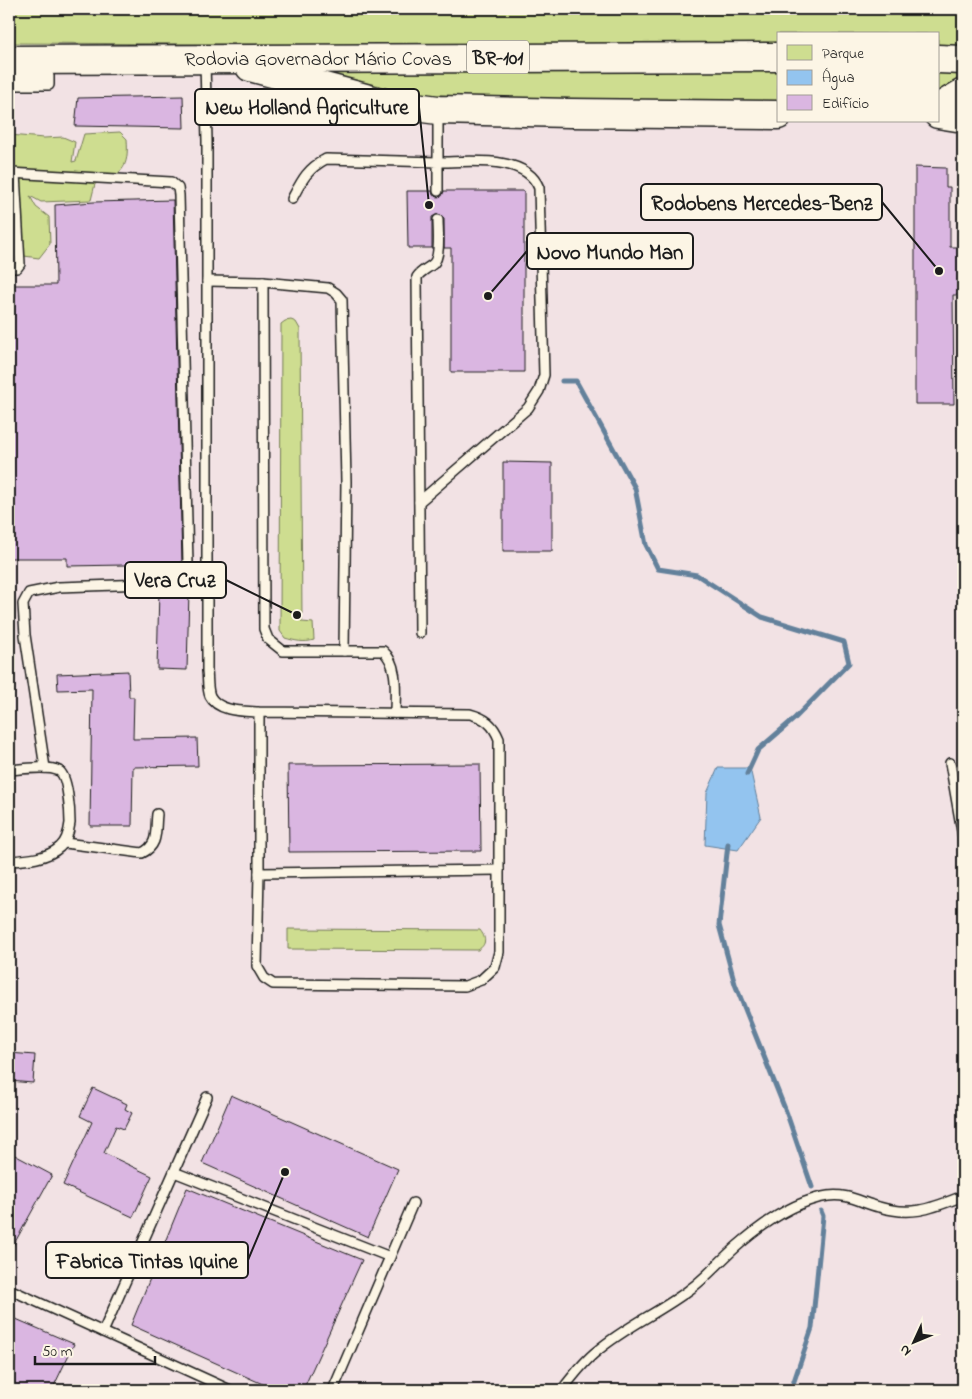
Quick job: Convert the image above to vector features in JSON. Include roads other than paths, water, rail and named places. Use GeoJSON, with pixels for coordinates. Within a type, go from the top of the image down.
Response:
{"type":"FeatureCollection","features":[{"type":"Feature","properties":{"kind":"highway","name":"Rodovia Governador Mário Covas"},"geometry":{"type":"LineString","coordinates":[[9,60],[777,57]]}},
{"type":"Feature","properties":{"kind":"highway"},"geometry":{"type":"LineString","coordinates":[[211,58],[384,103],[438,110],[777,115]]}},
{"type":"Feature","properties":{"kind":"highway"},"geometry":{"type":"LineString","coordinates":[[940,59],[963,60]]}},
{"type":"Feature","properties":{"kind":"highway"},"geometry":{"type":"LineString","coordinates":[[940,107],[963,93]]}},
{"type":"Feature","properties":{"kind":"highway"},"geometry":{"type":"LineString","coordinates":[[940,114],[963,118]]}},
{"type":"Feature","properties":{"kind":"lane"},"geometry":{"type":"LineString","coordinates":[[211,58],[207,141],[207,671],[210,696],[217,704],[228,709],[259,712],[470,714],[484,718],[495,729],[499,738],[499,952],[495,967],[481,980],[465,986],[273,984],[264,978],[257,966],[259,712]]}},
{"type":"Feature","properties":{"kind":"lane"},"geometry":{"type":"LineString","coordinates":[[9,77],[49,76],[49,85],[9,85]]}},
{"type":"Feature","properties":{"kind":"lane"},"geometry":{"type":"LineString","coordinates":[[438,110],[438,191]]}},
{"type":"Feature","properties":{"kind":"lane"},"geometry":{"type":"LineString","coordinates":[[292,199],[307,172],[326,159],[498,162],[510,164],[528,173],[537,183],[539,188],[544,375],[539,390],[528,408],[419,502]]}},
{"type":"Feature","properties":{"kind":"lane"},"geometry":{"type":"LineString","coordinates":[[9,268],[17,268],[20,264],[12,173],[171,182],[178,188],[180,195],[188,564],[184,578],[175,583],[59,587],[28,593],[23,604],[26,635],[46,768]]}},
{"type":"Feature","properties":{"kind":"lane"},"geometry":{"type":"LineString","coordinates":[[420,633],[417,277],[420,272],[433,264],[437,258],[438,220]]}},
{"type":"Feature","properties":{"kind":"lane"},"geometry":{"type":"LineString","coordinates":[[207,281],[264,282],[328,288],[342,300],[346,482],[344,651]]}},
{"type":"Feature","properties":{"kind":"lane"},"geometry":{"type":"LineString","coordinates":[[264,282],[264,629],[268,639],[283,651],[382,651],[388,655],[395,676],[395,713]]}},
{"type":"Feature","properties":{"kind":"lane"},"geometry":{"type":"LineString","coordinates":[[950,763],[963,837]]}},
{"type":"Feature","properties":{"kind":"lane"},"geometry":{"type":"LineString","coordinates":[[9,770],[46,768],[59,770],[64,775],[66,782],[70,823],[64,843],[52,854],[27,860],[9,861]]}},
{"type":"Feature","properties":{"kind":"lane"},"geometry":{"type":"LineString","coordinates":[[64,843],[142,853],[154,845],[157,814]]}},
{"type":"Feature","properties":{"kind":"lane"},"geometry":{"type":"LineString","coordinates":[[259,873],[499,870]]}},
{"type":"Feature","properties":{"kind":"lane"},"geometry":{"type":"LineString","coordinates":[[103,1332],[207,1097]]}},
{"type":"Feature","properties":{"kind":"lane"},"geometry":{"type":"LineString","coordinates":[[174,1172],[390,1257]]}},
{"type":"Feature","properties":{"kind":"lane"},"geometry":{"type":"LineString","coordinates":[[562,1390],[577,1370],[598,1350],[690,1290],[737,1246],[766,1224],[802,1203],[830,1196],[855,1198],[878,1207],[899,1212],[927,1210],[963,1196]]}},
{"type":"Feature","properties":{"kind":"lane"},"geometry":{"type":"LineString","coordinates":[[332,1390],[413,1203]]}},
{"type":"Feature","properties":{"kind":"lane"},"geometry":{"type":"LineString","coordinates":[[9,1289],[230,1390]]}},
{"type":"Feature","properties":{"kind":"water"},"geometry":{"type":"Polygon","coordinates":[[[718,768],[750,768],[761,817],[738,850],[705,845],[707,793],[718,768]]]}},
{"type":"Feature","properties":{"kind":"waterway"},"geometry":{"type":"LineString","coordinates":[[562,381],[576,381],[635,488],[646,545],[658,569],[697,575],[762,617],[844,642],[849,663],[794,719],[758,750],[747,774]]}},
{"type":"Feature","properties":{"kind":"waterway"},"geometry":{"type":"LineString","coordinates":[[728,844],[719,925],[735,984],[787,1114],[812,1187]]}},
{"type":"Feature","properties":{"kind":"waterway"},"geometry":{"type":"LineString","coordinates":[[793,1390],[792,1387],[812,1328],[823,1216],[821,1211]]}},
{"type":"Feature","properties":{"kind":"place","name":"New Holland Agriculture"},"geometry":{"type":"Point","coordinates":[429,205]}},
{"type":"Feature","properties":{"kind":"place","name":"Rodobens Mercedes-Benz"},"geometry":{"type":"Point","coordinates":[939,271]}},
{"type":"Feature","properties":{"kind":"place","name":"Novo Mundo Man"},"geometry":{"type":"Point","coordinates":[488,296]}},
{"type":"Feature","properties":{"kind":"place","name":"Vera Cruz"},"geometry":{"type":"Point","coordinates":[297,615]}},
{"type":"Feature","properties":{"kind":"place","name":"Fabrica Tintas Iquine"},"geometry":{"type":"Point","coordinates":[285,1172]}}]}
